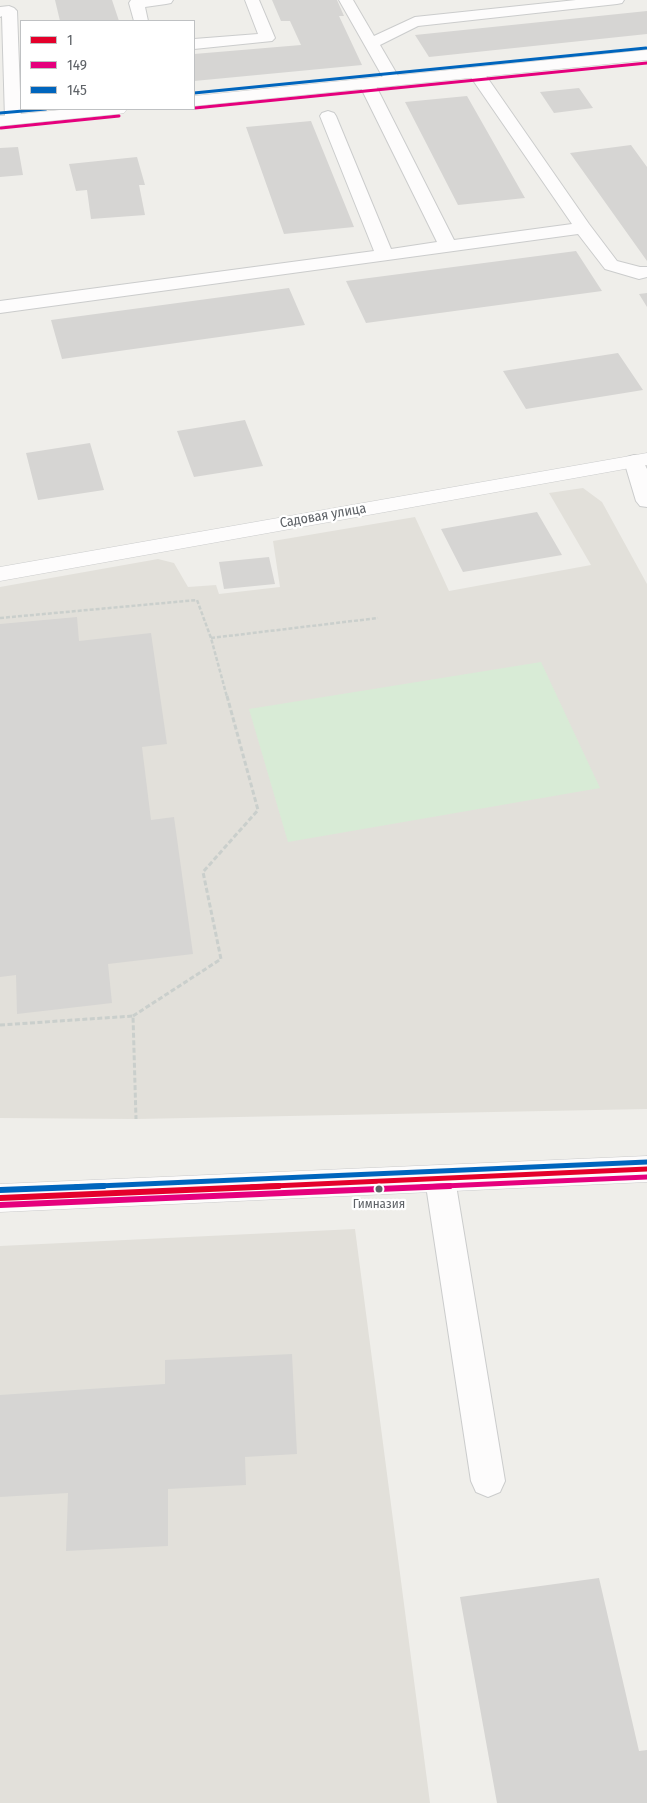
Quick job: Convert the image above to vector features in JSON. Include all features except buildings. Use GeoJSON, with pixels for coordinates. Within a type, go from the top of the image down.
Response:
{"type":"FeatureCollection","features":[{"type":"Feature","properties":{"kind":"street"},"geometry":{"type":"LineString","coordinates":[[195,101],[647,55]]}},
{"type":"Feature","properties":{"kind":"street"},"geometry":{"type":"LineString","coordinates":[[6,120],[108,110]]}},
{"type":"Feature","properties":{"kind":"street","name":"Садовая улица"},"geometry":{"type":"LineString","coordinates":[[0,574],[640,460]]}},
{"type":"Feature","properties":{"kind":"street"},"geometry":{"type":"LineString","coordinates":[[0,1198],[647,1169]]}},
{"type":"Feature","properties":{"kind":"lane"},"geometry":{"type":"LineString","coordinates":[[142,20],[136,3],[166,0]]}},
{"type":"Feature","properties":{"kind":"lane"},"geometry":{"type":"LineString","coordinates":[[195,44],[267,38],[252,0]]}},
{"type":"Feature","properties":{"kind":"lane"},"geometry":{"type":"LineString","coordinates":[[346,0],[393,81]]}},
{"type":"Feature","properties":{"kind":"lane"},"geometry":{"type":"LineString","coordinates":[[372,43],[414,22],[617,0]]}},
{"type":"Feature","properties":{"kind":"lane"},"geometry":{"type":"LineString","coordinates":[[0,12],[9,11],[6,120]]}},
{"type":"Feature","properties":{"kind":"lane"},"geometry":{"type":"LineString","coordinates":[[476,73],[582,228],[611,265],[639,274],[647,272]]}},
{"type":"Feature","properties":{"kind":"lane"},"geometry":{"type":"LineString","coordinates":[[367,84],[447,245]]}},
{"type":"Feature","properties":{"kind":"lane"},"geometry":{"type":"LineString","coordinates":[[328,116],[384,254]]}},
{"type":"Feature","properties":{"kind":"lane"},"geometry":{"type":"LineString","coordinates":[[0,307],[582,228]]}},
{"type":"Feature","properties":{"kind":"lane"},"geometry":{"type":"LineString","coordinates":[[640,460],[647,501]]}},
{"type":"Feature","properties":{"kind":"lane"},"geometry":{"type":"LineString","coordinates":[[440,1179],[488,1481]]}},
{"type":"Feature","properties":{"kind":"path"},"geometry":{"type":"LineString","coordinates":[[0,618],[197,600],[212,638],[258,810],[203,872],[221,959],[133,1016],[0,1025]]}},
{"type":"Feature","properties":{"kind":"path"},"geometry":{"type":"LineString","coordinates":[[212,638],[378,618]]}},
{"type":"Feature","properties":{"kind":"path"},"geometry":{"type":"LineString","coordinates":[[133,1016],[136,1119]]}},
{"type":"Feature","properties":{"kind":"shaded area"},"geometry":{"type":"Polygon","coordinates":[[[583,488],[602,502],[647,584],[647,1109],[136,1119],[0,1118],[0,587],[158,559],[174,563],[188,587],[216,585],[219,594],[280,587],[273,541],[415,517],[449,591],[591,565],[549,493],[583,488]]]}},
{"type":"Feature","properties":{"kind":"shaded area"},"geometry":{"type":"Polygon","coordinates":[[[355,1229],[430,1803],[0,1803],[0,1246],[355,1229]]]}},
{"type":"Feature","properties":{"kind":"green space"},"geometry":{"type":"Polygon","coordinates":[[[541,662],[600,788],[288,842],[249,709],[541,662]]]}},
{"type":"Feature","properties":{"kind":"transit line","name":"145"},"geometry":{"type":"LineString","coordinates":[[195,93],[646,48]]}},
{"type":"Feature","properties":{"kind":"transit line","name":"149"},"geometry":{"type":"LineString","coordinates":[[195,108],[647,63]]}},
{"type":"Feature","properties":{"kind":"transit line","name":"145"},"geometry":{"type":"LineString","coordinates":[[0,113],[34,110]]}},
{"type":"Feature","properties":{"kind":"transit line","name":"149"},"geometry":{"type":"LineString","coordinates":[[1,128],[119,116]]}},
{"type":"Feature","properties":{"kind":"transit line","name":"145"},"geometry":{"type":"LineString","coordinates":[[0,1190],[647,1162]]}},
{"type":"Feature","properties":{"kind":"transit line","name":"1"},"geometry":{"type":"LineString","coordinates":[[0,1198],[647,1169]]}},
{"type":"Feature","properties":{"kind":"transit line","name":"149"},"geometry":{"type":"LineString","coordinates":[[0,1205],[647,1177]]}},
{"type":"Feature","properties":{"kind":"place","name":"Гимназия"},"geometry":{"type":"Point","coordinates":[379,1189]}}]}
